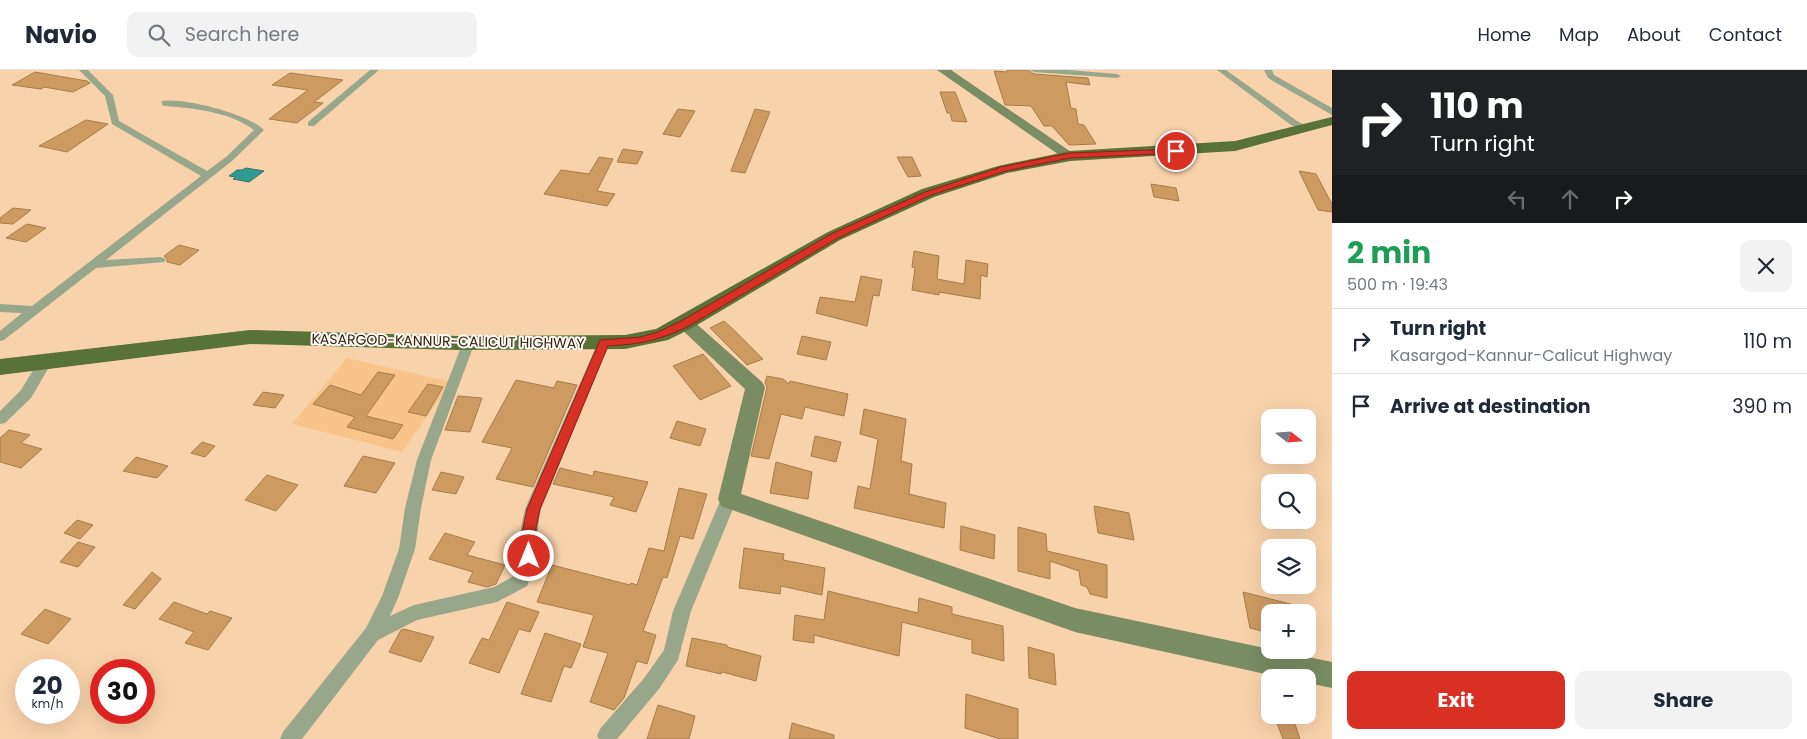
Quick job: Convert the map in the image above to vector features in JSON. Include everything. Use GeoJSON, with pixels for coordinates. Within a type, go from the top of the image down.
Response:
{"type":"FeatureCollection","features":[{"type":"Feature","properties":{"kind":"highway","name":"KASARGOD-KANNUR-CALICUT HIGHWAY"},"geometry":{"type":"LineString","coordinates":[[0,366],[250,337],[470,342],[604,342],[641,340],[661,335],[685,323],[834,236],[928,193],[1004,169],[1070,156],[1235,146],[1332,121]]}},
{"type":"Feature","properties":{"kind":"main road"},"geometry":{"type":"LineString","coordinates":[[943,70],[1070,156]]}},
{"type":"Feature","properties":{"kind":"main road"},"geometry":{"type":"LineString","coordinates":[[685,323],[755,387],[729,499],[1075,620],[1332,675]]}},
{"type":"Feature","properties":{"kind":"street"},"geometry":{"type":"LineString","coordinates":[[83,70],[109,95],[115,122],[207,175]]}},
{"type":"Feature","properties":{"kind":"street"},"geometry":{"type":"LineString","coordinates":[[311,124],[375,70]]}},
{"type":"Feature","properties":{"kind":"street"},"geometry":{"type":"LineString","coordinates":[[1034,70],[1117,76]]}},
{"type":"Feature","properties":{"kind":"street"},"geometry":{"type":"LineString","coordinates":[[1221,70],[1294,123],[1306,128]]}},
{"type":"Feature","properties":{"kind":"street"},"geometry":{"type":"LineString","coordinates":[[1268,70],[1271,76],[1332,112]]}},
{"type":"Feature","properties":{"kind":"street"},"geometry":{"type":"LineString","coordinates":[[0,337],[228,159],[259,130],[253,123],[220,113],[180,104],[165,103]]}},
{"type":"Feature","properties":{"kind":"street"},"geometry":{"type":"LineString","coordinates":[[92,265],[160,260]]}},
{"type":"Feature","properties":{"kind":"street"},"geometry":{"type":"LineString","coordinates":[[0,308],[34,310]]}},
{"type":"Feature","properties":{"kind":"street"},"geometry":{"type":"LineString","coordinates":[[290,739],[372,634],[390,598],[407,549],[413,508],[424,460],[470,342]]}},
{"type":"Feature","properties":{"kind":"street"},"geometry":{"type":"LineString","coordinates":[[372,634],[414,613],[497,594],[521,581],[529,556],[529,528],[533,509],[604,342]]}},
{"type":"Feature","properties":{"kind":"street"},"geometry":{"type":"LineString","coordinates":[[0,419],[26,394],[45,362]]}},
{"type":"Feature","properties":{"kind":"street"},"geometry":{"type":"LineString","coordinates":[[607,736],[652,683],[672,654],[682,611],[729,499]]}},
{"type":"Feature","properties":{"kind":"shaded area"},"geometry":{"type":"Polygon","coordinates":[[[347,358],[451,382],[402,452],[292,424],[347,358]]]}},
{"type":"Feature","properties":{"kind":"water"},"geometry":{"type":"Polygon","coordinates":[[[246,168],[264,171],[249,182],[233,179],[236,177],[229,176],[237,170],[246,168]]]}},
{"type":"Feature","properties":{"kind":"building"},"geometry":{"type":"Polygon","coordinates":[[[1007,70],[1028,70],[1034,74],[1088,78],[1090,85],[1066,82],[1071,108],[1076,109],[1078,124],[1084,125],[1096,144],[1069,145],[1052,126],[1044,126],[1031,106],[1005,105],[994,71],[1007,72],[1007,70]]]}},
{"type":"Feature","properties":{"kind":"building"},"geometry":{"type":"Polygon","coordinates":[[[35,72],[90,83],[73,92],[44,87],[41,89],[12,85],[35,72]]]}},
{"type":"Feature","properties":{"kind":"building"},"geometry":{"type":"Polygon","coordinates":[[[290,73],[343,80],[314,102],[323,103],[297,123],[269,119],[308,90],[272,85],[290,73]]]}},
{"type":"Feature","properties":{"kind":"building"},"geometry":{"type":"Polygon","coordinates":[[[940,92],[955,92],[967,122],[952,121],[950,113],[947,113],[940,92]]]}},
{"type":"Feature","properties":{"kind":"building"},"geometry":{"type":"Polygon","coordinates":[[[678,109],[695,111],[680,137],[663,134],[678,109]]]}},
{"type":"Feature","properties":{"kind":"building"},"geometry":{"type":"Polygon","coordinates":[[[755,109],[770,112],[745,173],[731,171],[755,109]]]}},
{"type":"Feature","properties":{"kind":"building"},"geometry":{"type":"Polygon","coordinates":[[[86,120],[108,124],[67,152],[39,146],[86,120]]]}},
{"type":"Feature","properties":{"kind":"building"},"geometry":{"type":"Polygon","coordinates":[[[623,149],[643,152],[637,164],[617,162],[623,149]]]}},
{"type":"Feature","properties":{"kind":"building"},"geometry":{"type":"Polygon","coordinates":[[[599,157],[613,159],[597,191],[615,194],[607,206],[544,194],[561,170],[589,174],[599,157]]]}},
{"type":"Feature","properties":{"kind":"building"},"geometry":{"type":"Polygon","coordinates":[[[897,157],[912,157],[921,176],[908,177],[897,157]]]}},
{"type":"Feature","properties":{"kind":"building"},"geometry":{"type":"Polygon","coordinates":[[[1299,171],[1316,174],[1332,204],[1332,212],[1318,210],[1299,171]]]}},
{"type":"Feature","properties":{"kind":"building"},"geometry":{"type":"Polygon","coordinates":[[[1151,184],[1176,188],[1179,201],[1154,197],[1151,184]]]}},
{"type":"Feature","properties":{"kind":"building"},"geometry":{"type":"Polygon","coordinates":[[[13,208],[31,210],[13,224],[0,223],[0,218],[13,208]]]}},
{"type":"Feature","properties":{"kind":"building"},"geometry":{"type":"Polygon","coordinates":[[[27,224],[46,228],[26,242],[6,238],[27,224]]]}},
{"type":"Feature","properties":{"kind":"building"},"geometry":{"type":"Polygon","coordinates":[[[179,245],[199,250],[180,265],[167,262],[164,256],[179,245]]]}},
{"type":"Feature","properties":{"kind":"building"},"geometry":{"type":"Polygon","coordinates":[[[914,251],[939,256],[937,279],[964,284],[966,260],[988,264],[987,277],[981,275],[980,299],[939,292],[939,295],[912,290],[915,268],[912,267],[914,251]]]}},
{"type":"Feature","properties":{"kind":"building"},"geometry":{"type":"Polygon","coordinates":[[[861,276],[882,280],[879,296],[873,295],[867,326],[816,313],[820,297],[855,302],[861,276]]]}},
{"type":"Feature","properties":{"kind":"building"},"geometry":{"type":"Polygon","coordinates":[[[724,321],[763,359],[747,365],[710,328],[724,321]]]}},
{"type":"Feature","properties":{"kind":"building"},"geometry":{"type":"Polygon","coordinates":[[[802,336],[831,342],[826,360],[797,354],[802,336]]]}},
{"type":"Feature","properties":{"kind":"building"},"geometry":{"type":"Polygon","coordinates":[[[703,354],[731,386],[700,400],[673,366],[703,354]]]}},
{"type":"Feature","properties":{"kind":"building"},"geometry":{"type":"Polygon","coordinates":[[[378,372],[395,375],[366,416],[403,425],[393,439],[347,427],[355,417],[313,404],[330,385],[361,395],[378,372]]]}},
{"type":"Feature","properties":{"kind":"building"},"geometry":{"type":"Polygon","coordinates":[[[767,376],[783,379],[789,384],[790,381],[848,394],[844,416],[805,407],[802,419],[781,414],[769,459],[751,456],[767,387],[765,383],[767,376]]]}},
{"type":"Feature","properties":{"kind":"building"},"geometry":{"type":"Polygon","coordinates":[[[516,380],[554,388],[557,381],[577,385],[533,487],[496,479],[512,448],[482,442],[516,380]]]}},
{"type":"Feature","properties":{"kind":"building"},"geometry":{"type":"Polygon","coordinates":[[[428,384],[443,387],[426,416],[408,412],[428,384]]]}},
{"type":"Feature","properties":{"kind":"building"},"geometry":{"type":"Polygon","coordinates":[[[263,392],[284,395],[275,408],[253,405],[263,392]]]}},
{"type":"Feature","properties":{"kind":"building"},"geometry":{"type":"Polygon","coordinates":[[[458,396],[482,398],[470,432],[445,430],[458,396]]]}},
{"type":"Feature","properties":{"kind":"building"},"geometry":{"type":"Polygon","coordinates":[[[864,409],[906,419],[901,461],[912,464],[909,494],[946,503],[944,528],[854,508],[858,486],[870,489],[878,439],[860,434],[864,409]]]}},
{"type":"Feature","properties":{"kind":"building"},"geometry":{"type":"Polygon","coordinates":[[[677,421],[706,429],[700,446],[670,438],[677,421]]]}},
{"type":"Feature","properties":{"kind":"building"},"geometry":{"type":"Polygon","coordinates":[[[9,430],[30,435],[21,443],[42,449],[21,468],[0,462],[0,438],[9,430]]]}},
{"type":"Feature","properties":{"kind":"building"},"geometry":{"type":"Polygon","coordinates":[[[815,436],[841,442],[836,462],[811,456],[815,436]]]}},
{"type":"Feature","properties":{"kind":"building"},"geometry":{"type":"Polygon","coordinates":[[[202,442],[215,446],[205,457],[191,453],[202,442]]]}},
{"type":"Feature","properties":{"kind":"building"},"geometry":{"type":"Polygon","coordinates":[[[363,456],[395,463],[376,493],[344,486],[363,456]]]}},
{"type":"Feature","properties":{"kind":"building"},"geometry":{"type":"Polygon","coordinates":[[[136,457],[168,466],[157,478],[123,471],[136,457]]]}},
{"type":"Feature","properties":{"kind":"building"},"geometry":{"type":"Polygon","coordinates":[[[776,462],[812,472],[808,499],[770,493],[776,462]]]}},
{"type":"Feature","properties":{"kind":"building"},"geometry":{"type":"Polygon","coordinates":[[[560,468],[593,476],[594,471],[648,482],[636,512],[610,505],[614,497],[553,484],[560,468]]]}},
{"type":"Feature","properties":{"kind":"building"},"geometry":{"type":"Polygon","coordinates":[[[441,472],[464,477],[456,494],[432,490],[441,472]]]}},
{"type":"Feature","properties":{"kind":"building"},"geometry":{"type":"Polygon","coordinates":[[[267,475],[298,485],[276,511],[245,500],[267,475]]]}},
{"type":"Feature","properties":{"kind":"building"},"geometry":{"type":"Polygon","coordinates":[[[679,488],[707,494],[693,539],[680,536],[667,578],[663,577],[643,631],[656,635],[647,664],[637,661],[624,698],[614,710],[590,702],[608,653],[583,647],[594,615],[537,602],[552,565],[630,585],[631,583],[637,585],[649,548],[664,551],[679,488]]]}},
{"type":"Feature","properties":{"kind":"building"},"geometry":{"type":"Polygon","coordinates":[[[1094,506],[1129,513],[1134,540],[1098,533],[1094,506]]]}},
{"type":"Feature","properties":{"kind":"building"},"geometry":{"type":"Polygon","coordinates":[[[77,520],[93,525],[80,539],[64,533],[77,520]]]}},
{"type":"Feature","properties":{"kind":"building"},"geometry":{"type":"Polygon","coordinates":[[[961,526],[995,535],[994,559],[960,550],[961,526]]]}},
{"type":"Feature","properties":{"kind":"building"},"geometry":{"type":"Polygon","coordinates":[[[1018,527],[1046,534],[1047,551],[1107,565],[1107,598],[1090,594],[1087,587],[1081,585],[1079,571],[1050,561],[1050,579],[1018,571],[1018,527]]]}},
{"type":"Feature","properties":{"kind":"building"},"geometry":{"type":"Polygon","coordinates":[[[445,533],[475,542],[467,555],[505,565],[496,584],[487,587],[468,582],[473,572],[429,559],[445,533]]]}},
{"type":"Feature","properties":{"kind":"building"},"geometry":{"type":"Polygon","coordinates":[[[78,542],[95,547],[78,567],[60,562],[78,542]]]}},
{"type":"Feature","properties":{"kind":"building"},"geometry":{"type":"Polygon","coordinates":[[[744,548],[784,554],[783,560],[825,568],[822,595],[781,586],[780,594],[739,588],[744,548]]]}},
{"type":"Feature","properties":{"kind":"building"},"geometry":{"type":"Polygon","coordinates":[[[152,572],[161,579],[135,609],[123,605],[152,572]]]}},
{"type":"Feature","properties":{"kind":"building"},"geometry":{"type":"Polygon","coordinates":[[[828,591],[918,613],[919,598],[952,607],[952,614],[1003,626],[1004,661],[972,653],[972,640],[902,622],[899,656],[814,635],[814,643],[793,640],[795,615],[824,620],[828,591]]]}},
{"type":"Feature","properties":{"kind":"building"},"geometry":{"type":"Polygon","coordinates":[[[1243,592],[1290,604],[1261,604],[1261,631],[1250,628],[1243,592]]]}},
{"type":"Feature","properties":{"kind":"building"},"geometry":{"type":"Polygon","coordinates":[[[174,602],[207,614],[210,611],[232,618],[208,650],[185,643],[194,632],[159,619],[174,602]]]}},
{"type":"Feature","properties":{"kind":"building"},"geometry":{"type":"Polygon","coordinates":[[[507,602],[539,612],[530,632],[519,629],[499,673],[469,663],[482,638],[489,640],[507,602]]]}},
{"type":"Feature","properties":{"kind":"building"},"geometry":{"type":"Polygon","coordinates":[[[45,609],[71,619],[48,644],[21,634],[45,609]]]}},
{"type":"Feature","properties":{"kind":"building"},"geometry":{"type":"Polygon","coordinates":[[[404,629],[434,637],[421,662],[389,652],[401,630],[404,629]]]}},
{"type":"Feature","properties":{"kind":"building"},"geometry":{"type":"Polygon","coordinates":[[[545,633],[581,644],[571,668],[564,666],[551,702],[521,694],[545,633]]]}},
{"type":"Feature","properties":{"kind":"building"},"geometry":{"type":"Polygon","coordinates":[[[692,638],[727,645],[727,647],[761,656],[756,681],[722,672],[721,674],[686,666],[692,638]]]}},
{"type":"Feature","properties":{"kind":"building"},"geometry":{"type":"Polygon","coordinates":[[[1028,647],[1054,654],[1056,685],[1029,678],[1028,647]]]}},
{"type":"Feature","properties":{"kind":"building"},"geometry":{"type":"Polygon","coordinates":[[[966,694],[1018,709],[1018,739],[1000,739],[965,728],[966,694]]]}},
{"type":"Feature","properties":{"kind":"building"},"geometry":{"type":"Polygon","coordinates":[[[658,705],[695,716],[689,739],[647,739],[658,705]]]}},
{"type":"Feature","properties":{"kind":"building"},"geometry":{"type":"Polygon","coordinates":[[[792,723],[834,735],[834,739],[789,739],[792,723]]]}},
{"type":"Feature","properties":{"kind":"building"},"geometry":{"type":"Polygon","coordinates":[[[1277,724],[1295,724],[1300,739],[1283,739],[1277,724]]]}},
{"type":"Feature","properties":{"kind":"route"},"geometry":{"type":"LineString","coordinates":[[529,556],[529,528],[533,509],[604,342],[625,342],[661,335],[685,323],[834,236],[928,193],[1004,169],[1070,156],[1176,151]]}}]}
